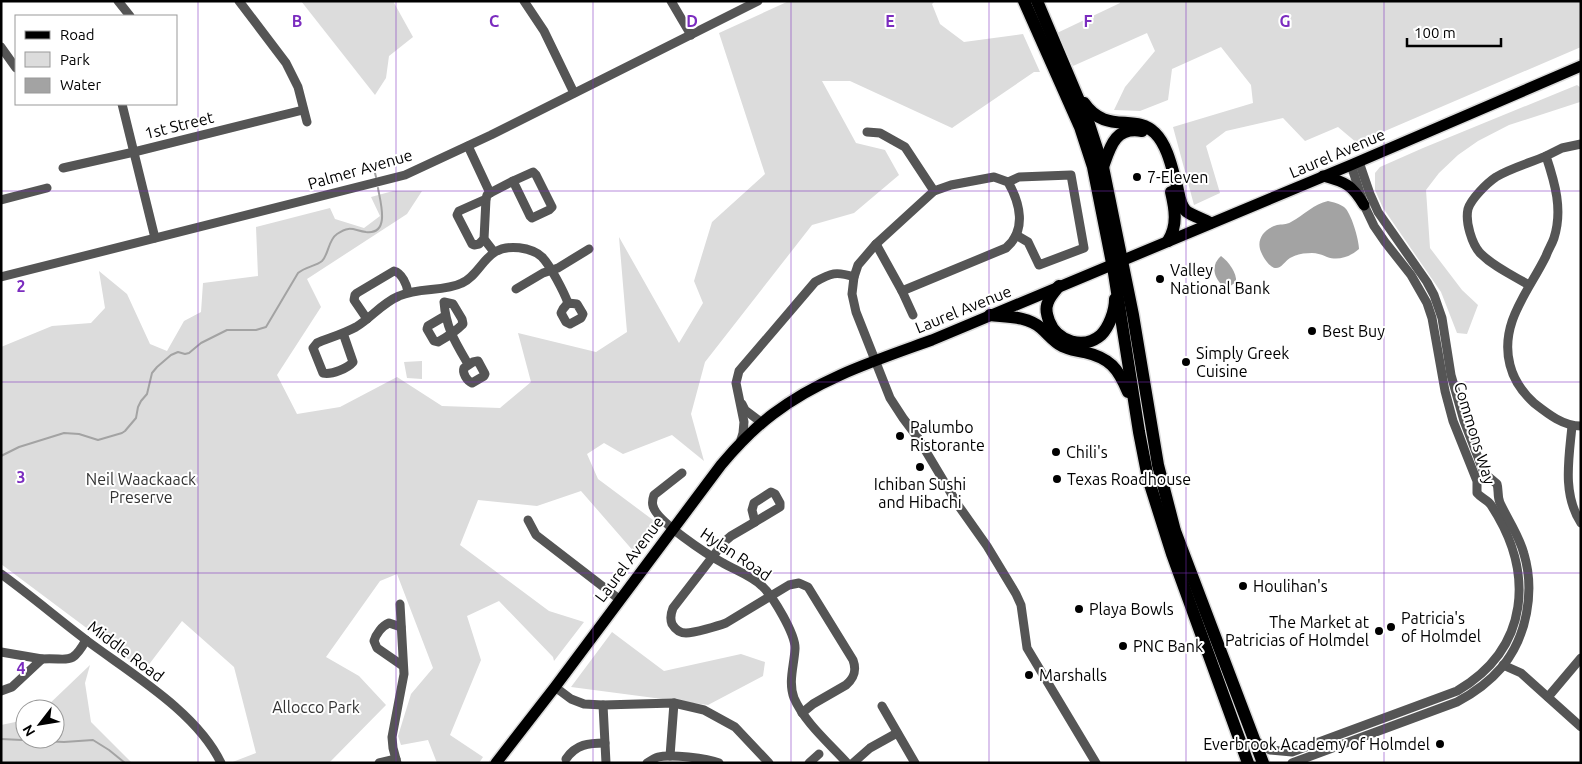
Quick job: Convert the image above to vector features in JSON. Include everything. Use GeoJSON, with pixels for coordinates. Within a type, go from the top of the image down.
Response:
{"type":"FeatureCollection","features":[{"type":"Feature","properties":{"kind":"highway"},"geometry":{"type":"LineString","coordinates":[[1024,1],[1060,79],[1083,135],[1133,315],[1158,465],[1175,531],[1263,763]]}},
{"type":"Feature","properties":{"kind":"highway"},"geometry":{"type":"LineString","coordinates":[[1037,1],[1077,93],[1103,167],[1117,262],[1116,287],[1115,304],[1111,319],[1104,331],[1093,340],[1078,343],[1070,342],[1059,335],[1051,325],[1047,314],[1047,304],[1059,286]]}},
{"type":"Feature","properties":{"kind":"highway"},"geometry":{"type":"LineString","coordinates":[[1077,93],[1087,108],[1098,117],[1114,123],[1146,126],[1158,135],[1167,154],[1181,203],[1190,214],[1210,223]]}},
{"type":"Feature","properties":{"kind":"highway"},"geometry":{"type":"LineString","coordinates":[[1103,167],[1113,142],[1120,135],[1138,130],[1152,137],[1159,150],[1167,174],[1174,206],[1174,228],[1168,241]]}},
{"type":"Feature","properties":{"kind":"highway"},"geometry":{"type":"LineString","coordinates":[[1116,287],[1139,432]]}},
{"type":"Feature","properties":{"kind":"highway"},"geometry":{"type":"LineString","coordinates":[[990,315],[1030,321],[1062,346],[1107,360],[1122,376],[1132,401],[1148,478],[1164,531],[1248,763]]}},
{"type":"Feature","properties":{"kind":"main road","name":"Laurel Avenue"},"geometry":{"type":"LineString","coordinates":[[496,763],[674,529],[703,487],[740,444],[762,423],[787,404],[812,389],[876,360],[932,340],[1355,164],[1581,66]]}},
{"type":"Feature","properties":{"kind":"main road"},"geometry":{"type":"LineString","coordinates":[[1324,176],[1351,186],[1364,205]]}},
{"type":"Feature","properties":{"kind":"street"},"geometry":{"type":"LineString","coordinates":[[118,1],[129,15]]}},
{"type":"Feature","properties":{"kind":"street"},"geometry":{"type":"LineString","coordinates":[[239,1],[286,63],[298,87],[307,122]]}},
{"type":"Feature","properties":{"kind":"street"},"geometry":{"type":"LineString","coordinates":[[524,1],[544,31],[574,93]]}},
{"type":"Feature","properties":{"kind":"street"},"geometry":{"type":"LineString","coordinates":[[671,1],[691,35]]}},
{"type":"Feature","properties":{"kind":"street","name":"Palmer Avenue"},"geometry":{"type":"LineString","coordinates":[[1,277],[391,179],[421,168],[468,146],[758,1]]}},
{"type":"Feature","properties":{"kind":"street"},"geometry":{"type":"LineString","coordinates":[[1,47],[15,67]]}},
{"type":"Feature","properties":{"kind":"street"},"geometry":{"type":"LineString","coordinates":[[122,105],[155,238]]}},
{"type":"Feature","properties":{"kind":"street","name":"1st Street"},"geometry":{"type":"LineString","coordinates":[[63,168],[303,110]]}},
{"type":"Feature","properties":{"kind":"street"},"geometry":{"type":"LineString","coordinates":[[867,132],[880,133],[904,147],[934,191]]}},
{"type":"Feature","properties":{"kind":"street"},"geometry":{"type":"LineString","coordinates":[[1529,285],[1492,264],[1479,252],[1472,241],[1468,209],[1480,191],[1495,178],[1562,148],[1581,144]]}},
{"type":"Feature","properties":{"kind":"street"},"geometry":{"type":"LineString","coordinates":[[468,146],[488,196],[484,240],[494,252]]}},
{"type":"Feature","properties":{"kind":"street"},"geometry":{"type":"LineString","coordinates":[[1546,156],[1555,185],[1559,212],[1554,239],[1515,311],[1509,331],[1507,355],[1513,378],[1524,394],[1556,419],[1576,426],[1568,469],[1570,496],[1581,523]]}},
{"type":"Feature","properties":{"kind":"street","name":"Commons Way"},"geometry":{"type":"LineString","coordinates":[[1256,741],[1270,750],[1292,752],[1457,691],[1482,674],[1495,660],[1509,636],[1518,611],[1520,584],[1515,557],[1508,538],[1491,505],[1477,493],[1477,481],[1454,421],[1445,391],[1432,318],[1427,303],[1411,275],[1379,234],[1364,205],[1355,164]]}},
{"type":"Feature","properties":{"kind":"street","name":"Commons Way"},"geometry":{"type":"LineString","coordinates":[[1292,763],[1457,702],[1476,690],[1503,665],[1519,636],[1528,606],[1529,581],[1525,556],[1516,532],[1500,503],[1497,484],[1484,473],[1468,435],[1453,382],[1442,318],[1436,301],[1422,275],[1378,212],[1355,164]]}},
{"type":"Feature","properties":{"kind":"street"},"geometry":{"type":"LineString","coordinates":[[484,240],[479,244],[472,244],[457,215],[459,211],[513,181],[534,172],[552,207],[532,218],[513,181]]}},
{"type":"Feature","properties":{"kind":"street"},"geometry":{"type":"LineString","coordinates":[[1008,182],[1020,177],[1071,175],[1084,248],[1039,265],[1028,242],[1016,235]]}},
{"type":"Feature","properties":{"kind":"street"},"geometry":{"type":"LineString","coordinates":[[902,291],[1006,248],[1014,241],[1020,226],[1019,214],[1015,194],[1008,182],[994,177],[951,185],[934,191],[876,244],[858,265],[852,294],[856,312],[876,360],[882,380],[896,408],[918,438],[958,505],[987,546],[1016,594],[1021,605],[1027,648],[1096,763]]}},
{"type":"Feature","properties":{"kind":"street"},"geometry":{"type":"LineString","coordinates":[[2,198],[47,188]]}},
{"type":"Feature","properties":{"kind":"street"},"geometry":{"type":"LineString","coordinates":[[876,244],[913,314]]}},
{"type":"Feature","properties":{"kind":"street"},"geometry":{"type":"LineString","coordinates":[[343,333],[353,358],[352,364],[328,374],[324,373],[314,351],[314,345],[356,327],[385,304],[408,292],[462,284],[472,277],[494,252],[507,248],[530,250],[542,258],[551,270],[568,303]]}},
{"type":"Feature","properties":{"kind":"street"},"geometry":{"type":"LineString","coordinates":[[516,289],[589,249]]}},
{"type":"Feature","properties":{"kind":"street"},"geometry":{"type":"LineString","coordinates":[[367,319],[354,300],[357,293],[394,271],[399,273],[407,286],[408,292]]}},
{"type":"Feature","properties":{"kind":"street"},"geometry":{"type":"LineString","coordinates":[[740,444],[744,422],[736,383],[739,371],[815,282],[827,276],[841,273],[854,277]]}},
{"type":"Feature","properties":{"kind":"street"},"geometry":{"type":"LineString","coordinates":[[445,316],[430,324],[427,329],[436,342],[451,334],[462,326],[463,322],[453,304],[444,302],[445,316],[451,334],[468,364]]}},
{"type":"Feature","properties":{"kind":"street"},"geometry":{"type":"LineString","coordinates":[[568,303],[577,304],[583,314],[583,316],[570,324],[566,322],[562,312],[568,303]]}},
{"type":"Feature","properties":{"kind":"street"},"geometry":{"type":"LineString","coordinates":[[738,397],[745,410],[762,423]]}},
{"type":"Feature","properties":{"kind":"street","name":"Hylan Road"},"geometry":{"type":"LineString","coordinates":[[682,473],[654,495],[652,505],[655,512],[674,529],[713,557],[762,585],[794,638],[795,649],[792,672],[794,698],[802,712],[847,763]]}},
{"type":"Feature","properties":{"kind":"street"},"geometry":{"type":"LineString","coordinates":[[528,520],[536,535],[619,599]]}},
{"type":"Feature","properties":{"kind":"street"},"geometry":{"type":"LineString","coordinates":[[755,522],[727,539],[671,612],[672,624],[678,630],[687,633],[720,626],[784,587],[795,583],[808,587],[813,592],[855,666],[855,671],[851,681],[802,712]]}},
{"type":"Feature","properties":{"kind":"street","name":"Middle Road"},"geometry":{"type":"LineString","coordinates":[[1,574],[166,700],[198,728],[220,763]]}},
{"type":"Feature","properties":{"kind":"street"},"geometry":{"type":"LineString","coordinates":[[379,763],[396,761],[392,736],[403,681],[400,604]]}},
{"type":"Feature","properties":{"kind":"street"},"geometry":{"type":"LineString","coordinates":[[401,626],[389,623],[379,632],[374,642],[378,648],[403,666]]}},
{"type":"Feature","properties":{"kind":"street"},"geometry":{"type":"LineString","coordinates":[[1,652],[42,659],[64,660],[71,658],[79,652],[86,640]]}},
{"type":"Feature","properties":{"kind":"street"},"geometry":{"type":"LineString","coordinates":[[1548,697],[1581,658]]}},
{"type":"Feature","properties":{"kind":"street"},"geometry":{"type":"LineString","coordinates":[[1,691],[12,687],[42,659]]}},
{"type":"Feature","properties":{"kind":"street"},"geometry":{"type":"LineString","coordinates":[[1495,660],[1516,678],[1548,697],[1581,727]]}},
{"type":"Feature","properties":{"kind":"street"},"geometry":{"type":"LineString","coordinates":[[555,687],[580,703],[604,705],[674,702],[704,710],[728,722],[742,733],[769,763]]}},
{"type":"Feature","properties":{"kind":"street"},"geometry":{"type":"LineString","coordinates":[[670,756],[674,702]]}},
{"type":"Feature","properties":{"kind":"street"},"geometry":{"type":"LineString","coordinates":[[604,705],[606,763]]}},
{"type":"Feature","properties":{"kind":"street"},"geometry":{"type":"LineString","coordinates":[[882,706],[914,763]]}},
{"type":"Feature","properties":{"kind":"street"},"geometry":{"type":"LineString","coordinates":[[853,763],[870,748],[897,733]]}},
{"type":"Feature","properties":{"kind":"street"},"geometry":{"type":"LineString","coordinates":[[566,759],[572,751],[582,745],[592,743],[606,744]]}},
{"type":"Feature","properties":{"kind":"street"},"geometry":{"type":"LineString","coordinates":[[809,763],[819,754]]}},
{"type":"Feature","properties":{"kind":"street"},"geometry":{"type":"LineString","coordinates":[[647,763],[659,757],[670,756],[708,759],[719,763]]}},
{"type":"Feature","properties":{"kind":"green space"},"geometry":{"type":"Polygon","coordinates":[[[301,1],[393,1],[413,37],[389,56],[386,78],[375,95],[301,1]]]}},
{"type":"Feature","properties":{"kind":"green space","name":"Neil Waackaack Preserve"},"geometry":{"type":"Polygon","coordinates":[[[789,1],[935,1],[932,4],[940,24],[964,42],[1023,34],[1040,72],[1034,72],[952,128],[850,81],[822,81],[856,143],[885,150],[899,175],[854,213],[812,225],[705,362],[691,414],[704,461],[672,435],[623,454],[604,443],[587,454],[598,479],[657,523],[635,553],[581,491],[537,506],[478,500],[460,545],[549,611],[584,622],[554,661],[553,657],[499,601],[467,616],[481,660],[450,735],[483,757],[479,763],[437,763],[428,740],[401,745],[398,736],[411,694],[433,668],[397,574],[380,581],[326,657],[359,676],[386,705],[329,763],[230,763],[256,753],[234,667],[182,621],[144,671],[1,564],[1,347],[52,326],[91,323],[105,308],[99,271],[127,294],[150,344],[167,351],[184,321],[201,312],[203,283],[258,276],[256,227],[330,208],[335,219],[364,228],[380,216],[371,197],[393,191],[422,191],[407,214],[307,279],[321,307],[277,375],[297,414],[340,407],[397,377],[442,406],[500,408],[531,382],[518,333],[596,352],[627,332],[619,237],[679,343],[703,303],[694,281],[712,222],[765,174],[719,33],[789,1]]]}},
{"type":"Feature","properties":{"kind":"green space"},"geometry":{"type":"Polygon","coordinates":[[[1120,1],[1581,1],[1581,47],[1357,143],[1338,127],[1305,141],[1283,118],[1226,131],[1206,146],[1220,193],[1194,205],[1173,127],[1253,103],[1251,85],[1221,47],[1172,69],[1168,100],[1140,111],[1114,110],[1125,87],[1155,51],[1147,33],[1073,66],[1057,33],[1120,3],[1120,1]]]}},
{"type":"Feature","properties":{"kind":"green space"},"geometry":{"type":"Polygon","coordinates":[[[1577,85],[1581,88],[1580,102],[1509,125],[1478,141],[1458,155],[1439,173],[1426,190],[1430,248],[1462,290],[1478,305],[1467,334],[1457,333],[1441,292],[1383,208],[1375,190],[1375,173],[1380,167],[1423,148],[1577,85]]]}},
{"type":"Feature","properties":{"kind":"green space"},"geometry":{"type":"Polygon","coordinates":[[[422,361],[422,379],[407,378],[404,362],[422,361]]]}},
{"type":"Feature","properties":{"kind":"green space"},"geometry":{"type":"Polygon","coordinates":[[[612,632],[664,671],[741,654],[765,662],[763,676],[708,705],[571,687],[612,632]]]}},
{"type":"Feature","properties":{"kind":"green space"},"geometry":{"type":"Polygon","coordinates":[[[90,665],[85,683],[91,722],[132,763],[1,763],[1,725],[15,722],[15,749],[65,749],[65,699],[54,699],[90,665]]]}},
{"type":"Feature","properties":{"kind":"water"},"geometry":{"type":"Polygon","coordinates":[[[1328,201],[1341,205],[1347,210],[1358,239],[1359,249],[1348,256],[1340,258],[1307,253],[1288,259],[1277,268],[1269,264],[1264,258],[1259,245],[1264,233],[1277,225],[1289,223],[1314,207],[1328,201]]]}},
{"type":"Feature","properties":{"kind":"water"},"geometry":{"type":"Polygon","coordinates":[[[1221,256],[1232,268],[1236,279],[1236,282],[1226,289],[1216,278],[1214,269],[1217,260],[1221,256]]]}},
{"type":"Feature","properties":{"kind":"waterway"},"geometry":{"type":"LineString","coordinates":[[373,165],[376,177]]}},
{"type":"Feature","properties":{"kind":"waterway"},"geometry":{"type":"LineString","coordinates":[[1,456],[19,447],[64,433],[79,434],[98,440],[125,431],[136,418],[138,407],[147,394],[152,373],[171,355],[178,352],[189,353],[201,343],[227,330],[256,330],[266,327],[298,273],[322,261],[337,234],[348,229],[374,232],[379,228],[382,208],[378,188]]}},
{"type":"Feature","properties":{"kind":"waterway"},"geometry":{"type":"LineString","coordinates":[[1,739],[64,742],[93,740],[125,763]]}},
{"type":"Feature","properties":{"kind":"place","name":"7-Eleven"},"geometry":{"type":"Point","coordinates":[1137,177]}},
{"type":"Feature","properties":{"kind":"place","name":"Valley National Bank"},"geometry":{"type":"Point","coordinates":[1160,279]}},
{"type":"Feature","properties":{"kind":"place","name":"Best Buy"},"geometry":{"type":"Point","coordinates":[1312,331]}},
{"type":"Feature","properties":{"kind":"place","name":"Simply Greek Cuisine"},"geometry":{"type":"Point","coordinates":[1186,362]}},
{"type":"Feature","properties":{"kind":"place","name":"Palumbo Ristorante"},"geometry":{"type":"Point","coordinates":[900,436]}},
{"type":"Feature","properties":{"kind":"place","name":"Chili's"},"geometry":{"type":"Point","coordinates":[1056,452]}},
{"type":"Feature","properties":{"kind":"place","name":"Ichiban Sushi and Hibachi"},"geometry":{"type":"Point","coordinates":[920,467]}},
{"type":"Feature","properties":{"kind":"place","name":"Texas Roadhouse"},"geometry":{"type":"Point","coordinates":[1057,479]}},
{"type":"Feature","properties":{"kind":"place","name":"Houlihan's"},"geometry":{"type":"Point","coordinates":[1243,586]}},
{"type":"Feature","properties":{"kind":"place","name":"Playa Bowls"},"geometry":{"type":"Point","coordinates":[1079,609]}},
{"type":"Feature","properties":{"kind":"place","name":"Patricia's of Holmdel"},"geometry":{"type":"Point","coordinates":[1391,627]}},
{"type":"Feature","properties":{"kind":"place","name":"The Market at Patricias of Holmdel"},"geometry":{"type":"Point","coordinates":[1379,631]}},
{"type":"Feature","properties":{"kind":"place","name":"PNC Bank"},"geometry":{"type":"Point","coordinates":[1123,646]}},
{"type":"Feature","properties":{"kind":"place","name":"Marshalls"},"geometry":{"type":"Point","coordinates":[1029,675]}},
{"type":"Feature","properties":{"kind":"place","name":"Everbrook Academy of Holmdel"},"geometry":{"type":"Point","coordinates":[1440,744]}},
{"type":"Feature","properties":{"kind":"park label","name":"Allocco Park"},"geometry":{"type":"Point","coordinates":[316,707]}}]}
